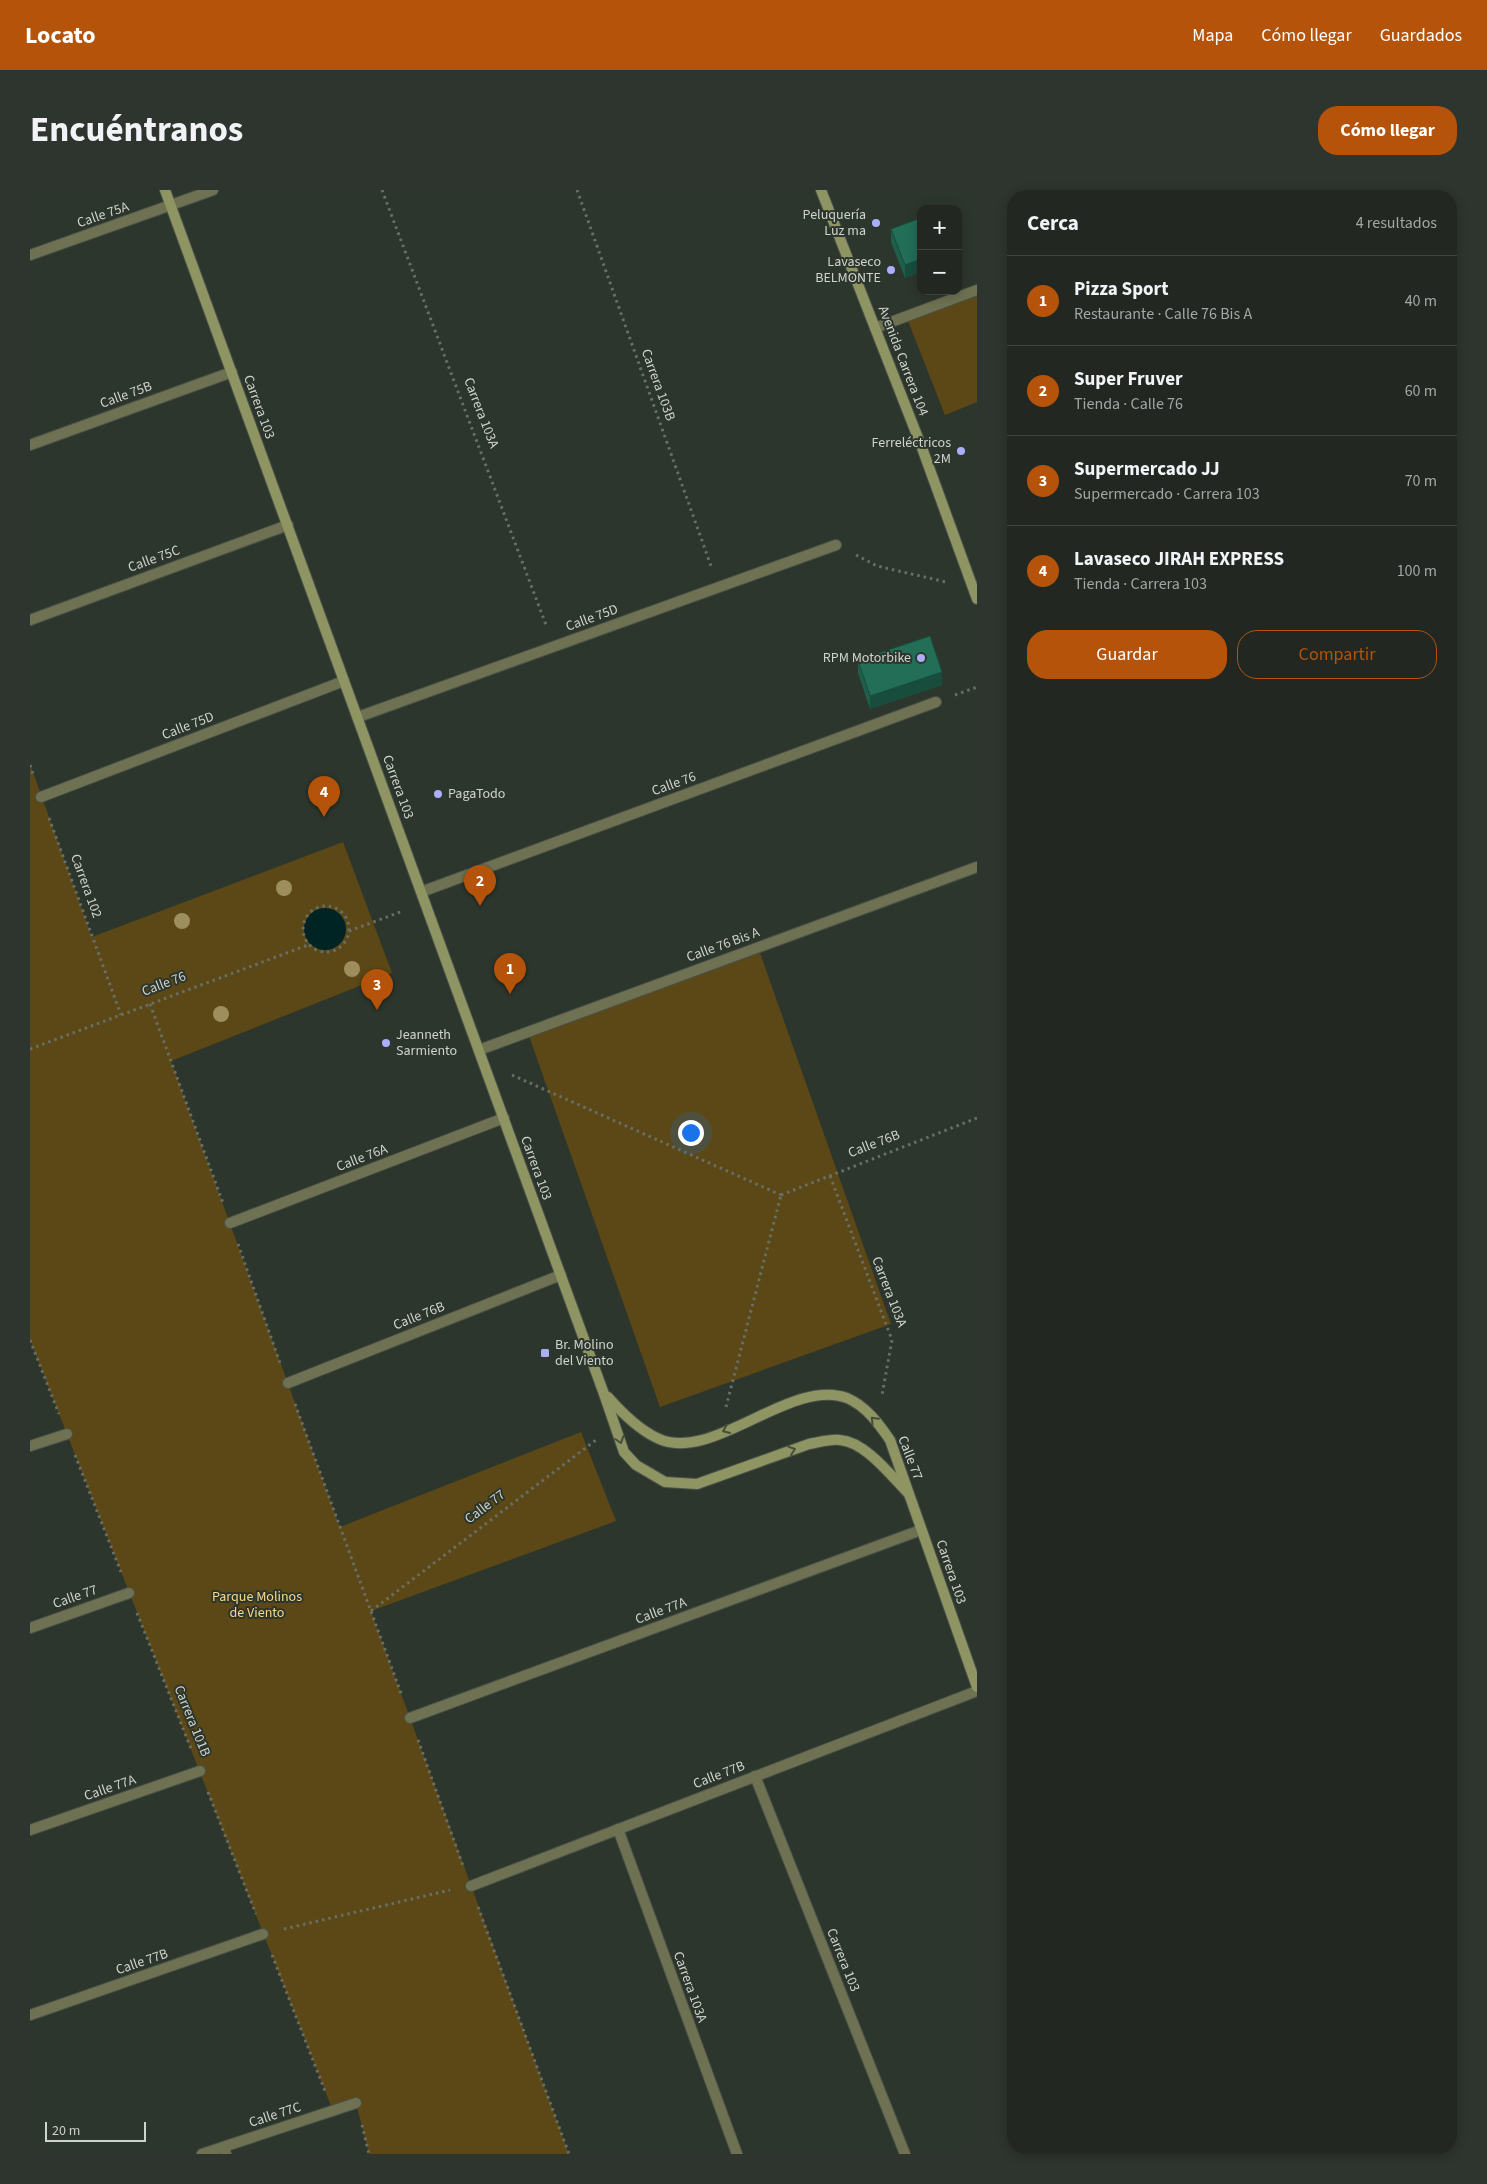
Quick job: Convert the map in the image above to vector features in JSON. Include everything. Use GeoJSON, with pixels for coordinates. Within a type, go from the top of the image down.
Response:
{"type":"FeatureCollection","features":[{"type":"Feature","properties":{"kind":"street","name":"Carrera 103"},"geometry":{"type":"LineString","coordinates":[[165,190],[604,1394]]}},
{"type":"Feature","properties":{"kind":"street","name":"Calle 75A"},"geometry":{"type":"LineString","coordinates":[[30,255],[213,190]]}},
{"type":"Feature","properties":{"kind":"street","name":"Avenida Carrera 104"},"geometry":{"type":"LineString","coordinates":[[821,190],[922,448],[977,599]]}},
{"type":"Feature","properties":{"kind":"street"},"geometry":{"type":"LineString","coordinates":[[875,328],[977,290]]}},
{"type":"Feature","properties":{"kind":"street","name":"Calle 75B"},"geometry":{"type":"LineString","coordinates":[[30,445],[232,372]]}},
{"type":"Feature","properties":{"kind":"street","name":"Calle 75C"},"geometry":{"type":"LineString","coordinates":[[30,620],[288,525]]}},
{"type":"Feature","properties":{"kind":"street","name":"Calle 75D"},"geometry":{"type":"LineString","coordinates":[[358,716],[836,545]]}},
{"type":"Feature","properties":{"kind":"street","name":"Calle 75D"},"geometry":{"type":"LineString","coordinates":[[42,797],[344,681]]}},
{"type":"Feature","properties":{"kind":"street","name":"Calle 76"},"geometry":{"type":"LineString","coordinates":[[423,897],[936,702]]}},
{"type":"Feature","properties":{"kind":"street","name":"Calle 76 Bis A"},"geometry":{"type":"LineString","coordinates":[[479,1050],[977,866]]}},
{"type":"Feature","properties":{"kind":"street","name":"Calle 76A"},"geometry":{"type":"LineString","coordinates":[[230,1223],[504,1118]]}},
{"type":"Feature","properties":{"kind":"street","name":"Calle 76B"},"geometry":{"type":"LineString","coordinates":[[288,1383],[561,1275]]}},
{"type":"Feature","properties":{"kind":"street","name":"Calle 77"},"geometry":{"type":"LineString","coordinates":[[604,1394],[629,1419],[658,1439],[678,1443],[702,1440],[800,1399],[828,1395],[846,1398],[863,1409],[877,1422],[890,1440],[909,1494]]}},
{"type":"Feature","properties":{"kind":"street","name":"Calle 77"},"geometry":{"type":"LineString","coordinates":[[604,1394],[624,1452],[636,1465],[665,1482],[697,1484],[809,1444],[828,1440],[842,1440],[866,1450],[909,1494]]}},
{"type":"Feature","properties":{"kind":"street"},"geometry":{"type":"LineString","coordinates":[[30,1446],[67,1434]]}},
{"type":"Feature","properties":{"kind":"street","name":"Carrera 103"},"geometry":{"type":"LineString","coordinates":[[909,1494],[977,1689]]}},
{"type":"Feature","properties":{"kind":"street","name":"Calle 77A"},"geometry":{"type":"LineString","coordinates":[[410,1718],[922,1530]]}},
{"type":"Feature","properties":{"kind":"street","name":"Calle 77"},"geometry":{"type":"LineString","coordinates":[[30,1628],[130,1593]]}},
{"type":"Feature","properties":{"kind":"street","name":"Calle 77B"},"geometry":{"type":"LineString","coordinates":[[471,1886],[977,1689]]}},
{"type":"Feature","properties":{"kind":"street","name":"Calle 77A"},"geometry":{"type":"LineString","coordinates":[[30,1830],[200,1771]]}},
{"type":"Feature","properties":{"kind":"street","name":"Carrera 103"},"geometry":{"type":"LineString","coordinates":[[755,1776],[905,2154]]}},
{"type":"Feature","properties":{"kind":"street","name":"Carrera 103A"},"geometry":{"type":"LineString","coordinates":[[618,1829],[737,2154]]}},
{"type":"Feature","properties":{"kind":"street","name":"Calle 77B"},"geometry":{"type":"LineString","coordinates":[[30,2015],[264,1934]]}},
{"type":"Feature","properties":{"kind":"street","name":"Calle 77C"},"geometry":{"type":"LineString","coordinates":[[202,2154],[225,2150],[356,2103]]}},
{"type":"Feature","properties":{"kind":"path","name":"Carrera 103A"},"geometry":{"type":"LineString","coordinates":[[382,190],[554,646]]}},
{"type":"Feature","properties":{"kind":"path","name":"Carrera 103B"},"geometry":{"type":"LineString","coordinates":[[577,190],[719,587]]}},
{"type":"Feature","properties":{"kind":"path"},"geometry":{"type":"LineString","coordinates":[[836,545],[878,566],[909,575],[972,586]]}},
{"type":"Feature","properties":{"kind":"path","name":"Carrera 102"},"geometry":{"type":"LineString","coordinates":[[30,765],[121,1015]]}},
{"type":"Feature","properties":{"kind":"path"},"geometry":{"type":"LineString","coordinates":[[349,931],[423,897]]}},
{"type":"Feature","properties":{"kind":"path"},"geometry":{"type":"LineString","coordinates":[[319,906],[334,907],[341,911],[346,917],[349,931],[347,939],[336,950],[321,952],[308,945],[302,931],[306,916],[319,906]]}},
{"type":"Feature","properties":{"kind":"path","name":"Calle 76"},"geometry":{"type":"LineString","coordinates":[[30,1049],[308,945]]}},
{"type":"Feature","properties":{"kind":"path"},"geometry":{"type":"LineString","coordinates":[[150,1004],[568,2154]]}},
{"type":"Feature","properties":{"kind":"path"},"geometry":{"type":"LineString","coordinates":[[483,1062],[781,1195],[719,1433]]}},
{"type":"Feature","properties":{"kind":"path","name":"Calle 76B"},"geometry":{"type":"LineString","coordinates":[[781,1195],[977,1118]]}},
{"type":"Feature","properties":{"kind":"path","name":"Carrera 103A"},"geometry":{"type":"LineString","coordinates":[[830,1176],[892,1340],[877,1422]]}},
{"type":"Feature","properties":{"kind":"path","name":"Carrera 101B"},"geometry":{"type":"LineString","coordinates":[[30,1340],[333,2111]]}},
{"type":"Feature","properties":{"kind":"path","name":"Calle 77"},"geometry":{"type":"LineString","coordinates":[[371,1611],[615,1425]]}},
{"type":"Feature","properties":{"kind":"path"},"geometry":{"type":"LineString","coordinates":[[264,1934],[471,1886]]}},
{"type":"Feature","properties":{"kind":"path"},"geometry":{"type":"LineString","coordinates":[[356,2103],[369,2154]]}},
{"type":"Feature","properties":{"kind":"green space"},"geometry":{"type":"Polygon","coordinates":[[[977,290],[977,402],[945,415],[906,316],[977,290]]]}},
{"type":"Feature","properties":{"kind":"green space","name":"Parque Molinos de Viento"},"geometry":{"type":"Polygon","coordinates":[[[30,764],[92,937],[343,842],[392,973],[171,1061],[340,1527],[581,1432],[616,1521],[371,1611],[569,2154],[369,2154],[356,2103],[333,2111],[30,1340],[30,764]]]}},
{"type":"Feature","properties":{"kind":"green space"},"geometry":{"type":"Polygon","coordinates":[[[760,953],[891,1324],[660,1407],[529,1036],[760,953]]]}},
{"type":"Feature","properties":{"kind":"water"},"geometry":{"type":"Polygon","coordinates":[[[325,908],[340,914],[346,929],[340,944],[325,950],[310,944],[304,929],[310,914],[325,908]]]}},
{"type":"Feature","properties":{"kind":"building"},"geometry":{"type":"Polygon","coordinates":[[[917,219],[917,260],[905,265],[891,229],[917,219]]]}},
{"type":"Feature","properties":{"kind":"building"},"geometry":{"type":"Polygon","coordinates":[[[930,636],[942,672],[870,696],[858,660],[930,636]]]}},
{"type":"Feature","properties":{"kind":"place","name":"Peluquería Luz ma"},"geometry":{"type":"Point","coordinates":[876,223]}},
{"type":"Feature","properties":{"kind":"place","name":"Lavaseco BELMONTE"},"geometry":{"type":"Point","coordinates":[891,270]}},
{"type":"Feature","properties":{"kind":"place","name":"Ferreléctricos 2M"},"geometry":{"type":"Point","coordinates":[961,451]}},
{"type":"Feature","properties":{"kind":"place","name":"RPM Motorbike"},"geometry":{"type":"Point","coordinates":[921,658]}},
{"type":"Feature","properties":{"kind":"place","name":"PagaTodo"},"geometry":{"type":"Point","coordinates":[438,794]}},
{"type":"Feature","properties":{"kind":"place","name":"Lavaseco JIRAH EXPRESS"},"geometry":{"type":"Point","coordinates":[324,817]}},
{"type":"Feature","properties":{"kind":"place","name":"Super Fruver"},"geometry":{"type":"Point","coordinates":[480,906]}},
{"type":"Feature","properties":{"kind":"place","name":"Pizza Sport"},"geometry":{"type":"Point","coordinates":[510,994]}},
{"type":"Feature","properties":{"kind":"place","name":"Supermercado JJ"},"geometry":{"type":"Point","coordinates":[377,1010]}},
{"type":"Feature","properties":{"kind":"place","name":"Jeanneth Sarmiento"},"geometry":{"type":"Point","coordinates":[386,1043]}},
{"type":"Feature","properties":{"kind":"place","name":"Br. Molino del Viento"},"geometry":{"type":"Point","coordinates":[545,1353]}}]}
